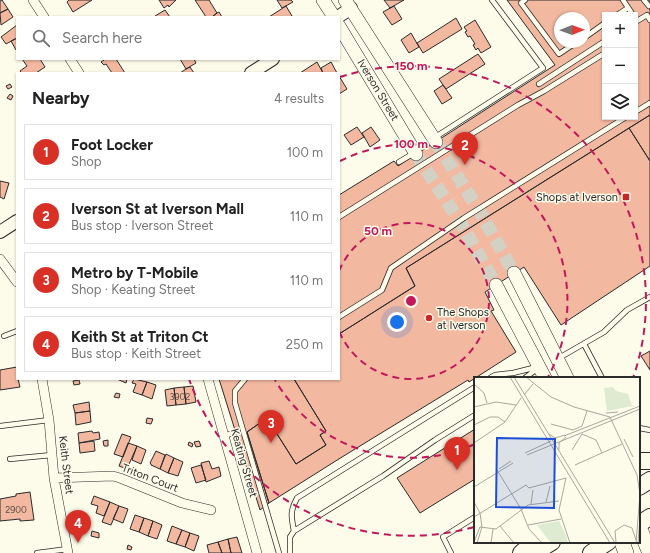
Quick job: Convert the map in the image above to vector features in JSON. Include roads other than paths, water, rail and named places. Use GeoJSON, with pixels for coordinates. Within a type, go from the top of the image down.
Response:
{"type":"FeatureCollection","features":[{"type":"Feature","properties":{"kind":"highway"},"geometry":{"type":"LineString","coordinates":[[640,486],[650,480]]}},
{"type":"Feature","properties":{"kind":"highway"},"geometry":{"type":"LineString","coordinates":[[640,523],[650,518]]}},
{"type":"Feature","properties":{"kind":"highway"},"geometry":{"type":"LineString","coordinates":[[521,553],[533,543]]}},
{"type":"Feature","properties":{"kind":"highway"},"geometry":{"type":"LineString","coordinates":[[534,553],[550,543]]}},
{"type":"Feature","properties":{"kind":"highway"},"geometry":{"type":"LineString","coordinates":[[591,553],[606,543]]}},
{"type":"Feature","properties":{"kind":"main road"},"geometry":{"type":"LineString","coordinates":[[323,0],[333,16]]}},
{"type":"Feature","properties":{"kind":"main road","name":"Iverson Street"},"geometry":{"type":"LineString","coordinates":[[348,4],[435,140]]}},
{"type":"Feature","properties":{"kind":"main road","name":"Iverson Street"},"geometry":{"type":"LineString","coordinates":[[340,28],[416,153]]}},
{"type":"Feature","properties":{"kind":"main road"},"geometry":{"type":"LineString","coordinates":[[514,274],[567,377]]}},
{"type":"Feature","properties":{"kind":"main road"},"geometry":{"type":"LineString","coordinates":[[496,285],[542,372]]}},
{"type":"Feature","properties":{"kind":"main road"},"geometry":{"type":"LineString","coordinates":[[640,529],[650,553]]}},
{"type":"Feature","properties":{"kind":"main road"},"geometry":{"type":"LineString","coordinates":[[622,543],[626,553]]}},
{"type":"Feature","properties":{"kind":"street"},"geometry":{"type":"LineString","coordinates":[[33,0],[43,16]]}},
{"type":"Feature","properties":{"kind":"street"},"geometry":{"type":"LineString","coordinates":[[339,16],[348,4]]}},
{"type":"Feature","properties":{"kind":"street"},"geometry":{"type":"LineString","coordinates":[[71,60],[78,72]]}},
{"type":"Feature","properties":{"kind":"street"},"geometry":{"type":"LineString","coordinates":[[253,72],[271,60]]}},
{"type":"Feature","properties":{"kind":"street"},"geometry":{"type":"LineString","coordinates":[[0,232],[16,222]]}},
{"type":"Feature","properties":{"kind":"street"},"geometry":{"type":"LineString","coordinates":[[0,259],[16,281]]}},
{"type":"Feature","properties":{"kind":"street","name":"Keith Street"},"geometry":{"type":"LineString","coordinates":[[42,380],[49,420],[54,478],[68,551]]}},
{"type":"Feature","properties":{"kind":"street","name":"Keating Street"},"geometry":{"type":"LineString","coordinates":[[208,380],[257,553]]}},
{"type":"Feature","properties":{"kind":"street","name":"Triton Court"},"geometry":{"type":"LineString","coordinates":[[54,478],[114,476],[182,503],[212,510]]}},
{"type":"Feature","properties":{"kind":"lane"},"geometry":{"type":"LineString","coordinates":[[435,140],[543,68],[492,0]]}},
{"type":"Feature","properties":{"kind":"lane"},"geometry":{"type":"LineString","coordinates":[[525,0],[521,3],[554,47]]}},
{"type":"Feature","properties":{"kind":"lane"},"geometry":{"type":"LineString","coordinates":[[623,0],[631,12]]}},
{"type":"Feature","properties":{"kind":"lane"},"geometry":{"type":"LineString","coordinates":[[644,0],[649,6]]}},
{"type":"Feature","properties":{"kind":"lane"},"geometry":{"type":"LineString","coordinates":[[622,12],[628,8]]}},
{"type":"Feature","properties":{"kind":"lane"},"geometry":{"type":"LineString","coordinates":[[638,20],[647,15],[650,20]]}},
{"type":"Feature","properties":{"kind":"lane"},"geometry":{"type":"LineString","coordinates":[[590,34],[602,25]]}},
{"type":"Feature","properties":{"kind":"lane"},"geometry":{"type":"LineString","coordinates":[[539,84],[602,43]]}},
{"type":"Feature","properties":{"kind":"lane"},"geometry":{"type":"LineString","coordinates":[[555,48],[559,54],[568,48]]}},
{"type":"Feature","properties":{"kind":"lane"},"geometry":{"type":"LineString","coordinates":[[340,216],[518,105],[544,91],[602,55]]}},
{"type":"Feature","properties":{"kind":"lane"},"geometry":{"type":"LineString","coordinates":[[638,110],[650,103]]}},
{"type":"Feature","properties":{"kind":"lane"},"geometry":{"type":"LineString","coordinates":[[340,316],[382,290],[391,268],[464,218],[621,120]]}},
{"type":"Feature","properties":{"kind":"lane"},"geometry":{"type":"LineString","coordinates":[[399,162],[416,153]]}},
{"type":"Feature","properties":{"kind":"lane"},"geometry":{"type":"LineString","coordinates":[[558,359],[604,332],[627,310],[650,297]]}},
{"type":"Feature","properties":{"kind":"lane"},"geometry":{"type":"LineString","coordinates":[[4,336],[16,331]]}},
{"type":"Feature","properties":{"kind":"lane"},"geometry":{"type":"LineString","coordinates":[[584,344],[601,377]]}},
{"type":"Feature","properties":{"kind":"lane"},"geometry":{"type":"LineString","coordinates":[[492,377],[495,375],[513,373],[542,372]]}},
{"type":"Feature","properties":{"kind":"lane"},"geometry":{"type":"LineString","coordinates":[[528,377],[542,372]]}},
{"type":"Feature","properties":{"kind":"lane"},"geometry":{"type":"LineString","coordinates":[[243,380],[234,391],[235,404],[279,553]]}},
{"type":"Feature","properties":{"kind":"lane"},"geometry":{"type":"LineString","coordinates":[[294,531],[291,517],[292,507],[297,498],[474,388]]}},
{"type":"Feature","properties":{"kind":"lane"},"geometry":{"type":"LineString","coordinates":[[290,553],[290,537],[294,531],[383,476],[435,440],[474,416]]}},
{"type":"Feature","properties":{"kind":"lane"},"geometry":{"type":"LineString","coordinates":[[0,426],[49,420]]}},
{"type":"Feature","properties":{"kind":"lane"},"geometry":{"type":"LineString","coordinates":[[640,428],[650,430]]}},
{"type":"Feature","properties":{"kind":"lane"},"geometry":{"type":"LineString","coordinates":[[224,436],[236,432]]}},
{"type":"Feature","properties":{"kind":"lane"},"geometry":{"type":"LineString","coordinates":[[10,459],[52,455]]}},
{"type":"Feature","properties":{"kind":"lane"},"geometry":{"type":"LineString","coordinates":[[451,553],[443,538],[474,518]]}},
{"type":"Feature","properties":{"kind":"lane"},"geometry":{"type":"LineString","coordinates":[[37,553],[68,551]]}},
{"type":"Feature","properties":{"kind":"tunnel"},"geometry":{"type":"LineString","coordinates":[[436,142],[480,212],[514,273]]}},
{"type":"Feature","properties":{"kind":"tunnel"},"geometry":{"type":"LineString","coordinates":[[416,154],[462,225],[496,285]]}},
{"type":"Feature","properties":{"kind":"place","name":"Iverson St at Iverson Mall"},"geometry":{"type":"Point","coordinates":[465,165]}},
{"type":"Feature","properties":{"kind":"place","name":"Shops at Iverson"},"geometry":{"type":"Point","coordinates":[626,197]}},
{"type":"Feature","properties":{"kind":"place","name":"The Shops at Iverson"},"geometry":{"type":"Point","coordinates":[429,318]}},
{"type":"Feature","properties":{"kind":"place","name":"Metro by T-Mobile"},"geometry":{"type":"Point","coordinates":[271,443]}},
{"type":"Feature","properties":{"kind":"place","name":"Foot Locker"},"geometry":{"type":"Point","coordinates":[457,470]}},
{"type":"Feature","properties":{"kind":"place","name":"Keith St at Triton Ct"},"geometry":{"type":"Point","coordinates":[78,543]}}]}
